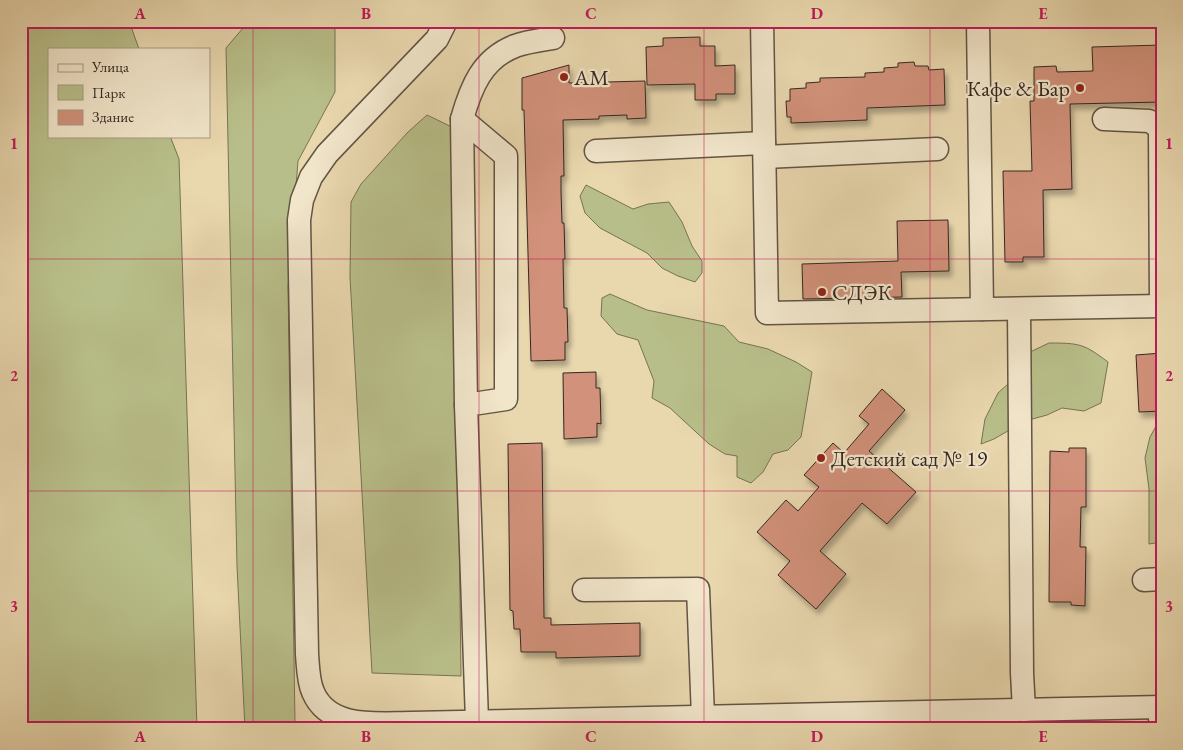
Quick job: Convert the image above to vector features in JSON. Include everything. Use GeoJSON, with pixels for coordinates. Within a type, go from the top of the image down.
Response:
{"type":"FeatureCollection","features":[{"type":"Feature","properties":{"kind":"street"},"geometry":{"type":"LineString","coordinates":[[446,21],[437,39],[327,154],[311,178],[302,200],[299,220],[307,654],[313,693],[322,706],[346,722],[411,726],[477,721],[566,724],[703,717],[868,721],[1024,710],[1161,714]]}},
{"type":"Feature","properties":{"kind":"street"},"geometry":{"type":"LineString","coordinates":[[762,21],[767,313],[1162,306],[1160,131],[1156,124],[1149,121],[1104,120]]}},
{"type":"Feature","properties":{"kind":"street"},"geometry":{"type":"LineString","coordinates":[[978,21],[982,309]]}},
{"type":"Feature","properties":{"kind":"street"},"geometry":{"type":"LineString","coordinates":[[477,721],[466,405],[462,119],[469,94],[481,70],[501,54],[515,46],[553,38]]}},
{"type":"Feature","properties":{"kind":"street"},"geometry":{"type":"LineString","coordinates":[[462,119],[506,156],[506,399],[466,405]]}},
{"type":"Feature","properties":{"kind":"street"},"geometry":{"type":"LineString","coordinates":[[596,151],[937,150]]}},
{"type":"Feature","properties":{"kind":"street"},"geometry":{"type":"LineString","coordinates":[[1019,308],[1022,673],[1024,710]]}},
{"type":"Feature","properties":{"kind":"street"},"geometry":{"type":"LineString","coordinates":[[584,590],[698,589],[703,717]]}},
{"type":"Feature","properties":{"kind":"green space"},"geometry":{"type":"Polygon","coordinates":[[[21,21],[129,21],[139,48],[48,48],[48,138],[171,138],[179,159],[197,729],[21,729],[21,21]]]}},
{"type":"Feature","properties":{"kind":"green space"},"geometry":{"type":"Polygon","coordinates":[[[249,21],[335,21],[335,92],[298,161],[288,287],[295,723],[300,729],[245,729],[237,566],[226,48],[249,21]]]}},
{"type":"Feature","properties":{"kind":"green space"},"geometry":{"type":"Polygon","coordinates":[[[427,115],[454,128],[461,676],[372,673],[350,277],[351,202],[361,184],[407,133],[427,115]]]}},
{"type":"Feature","properties":{"kind":"green space"},"geometry":{"type":"Polygon","coordinates":[[[586,185],[633,209],[648,204],[669,202],[682,222],[692,246],[702,261],[702,273],[695,282],[662,268],[647,253],[600,228],[585,213],[580,196],[586,185]]]}},
{"type":"Feature","properties":{"kind":"green space"},"geometry":{"type":"Polygon","coordinates":[[[610,294],[647,310],[724,326],[739,342],[768,349],[812,372],[801,437],[788,450],[773,454],[763,472],[751,483],[737,477],[737,456],[725,454],[709,444],[670,408],[652,398],[654,381],[638,340],[617,334],[601,316],[602,298],[610,294]]]}},
{"type":"Feature","properties":{"kind":"green space"},"geometry":{"type":"Polygon","coordinates":[[[1049,343],[1075,344],[1093,351],[1108,362],[1101,403],[1084,411],[1062,408],[1047,415],[1025,421],[994,439],[981,444],[985,419],[998,393],[1019,374],[1028,353],[1049,343]]]}},
{"type":"Feature","properties":{"kind":"green space"},"geometry":{"type":"Polygon","coordinates":[[[1160,419],[1162,419],[1162,542],[1149,544],[1149,489],[1145,458],[1150,437],[1160,419]]]}},
{"type":"Feature","properties":{"kind":"building"},"geometry":{"type":"Polygon","coordinates":[[[700,37],[700,46],[715,46],[715,66],[735,65],[735,94],[716,94],[716,100],[695,100],[695,84],[647,85],[646,47],[663,46],[663,38],[700,37]]]}},
{"type":"Feature","properties":{"kind":"building"},"geometry":{"type":"Polygon","coordinates":[[[1161,45],[1162,102],[1070,104],[1072,189],[1043,190],[1044,257],[1023,257],[1023,262],[1005,262],[1003,171],[1032,171],[1030,101],[1034,101],[1034,67],[1056,66],[1057,72],[1093,71],[1092,47],[1161,45]]]}},
{"type":"Feature","properties":{"kind":"building"},"geometry":{"type":"Polygon","coordinates":[[[914,62],[915,66],[928,66],[929,70],[944,69],[945,105],[867,108],[867,120],[791,123],[791,117],[787,117],[786,101],[790,101],[790,89],[806,88],[806,83],[820,82],[820,78],[865,77],[865,73],[884,72],[884,68],[898,67],[898,63],[914,62]]]}},
{"type":"Feature","properties":{"kind":"building"},"geometry":{"type":"Polygon","coordinates":[[[569,65],[569,83],[645,81],[646,118],[627,119],[627,115],[599,116],[599,119],[563,120],[564,176],[561,176],[561,192],[565,259],[563,259],[564,308],[567,308],[568,342],[565,342],[565,360],[531,361],[522,78],[569,65]]]}},
{"type":"Feature","properties":{"kind":"building"},"geometry":{"type":"Polygon","coordinates":[[[948,220],[949,271],[901,272],[902,297],[803,299],[802,264],[898,261],[897,221],[948,220]]]}},
{"type":"Feature","properties":{"kind":"building"},"geometry":{"type":"Polygon","coordinates":[[[1162,353],[1162,411],[1139,412],[1136,355],[1162,353]]]}},
{"type":"Feature","properties":{"kind":"building"},"geometry":{"type":"Polygon","coordinates":[[[596,372],[596,388],[600,388],[601,424],[597,423],[597,437],[564,439],[563,373],[596,372]]]}},
{"type":"Feature","properties":{"kind":"building"},"geometry":{"type":"Polygon","coordinates":[[[882,389],[905,410],[869,451],[916,492],[887,524],[862,503],[820,551],[846,574],[816,609],[778,575],[790,561],[757,532],[786,500],[798,511],[819,487],[804,475],[833,443],[844,453],[869,424],[859,416],[882,389]]]}},
{"type":"Feature","properties":{"kind":"building"},"geometry":{"type":"Polygon","coordinates":[[[542,443],[544,618],[551,618],[551,625],[640,623],[640,656],[556,658],[556,652],[521,652],[520,629],[514,629],[513,611],[510,610],[508,444],[542,443]]]}},
{"type":"Feature","properties":{"kind":"building"},"geometry":{"type":"Polygon","coordinates":[[[1069,448],[1086,448],[1086,507],[1081,507],[1080,547],[1086,547],[1085,606],[1071,605],[1071,602],[1049,602],[1050,451],[1069,452],[1069,448]]]}},
{"type":"Feature","properties":{"kind":"place","name":"АМ"},"geometry":{"type":"Point","coordinates":[564,77]}},
{"type":"Feature","properties":{"kind":"place","name":"Кафе & Бар"},"geometry":{"type":"Point","coordinates":[1080,88]}},
{"type":"Feature","properties":{"kind":"place","name":"СДЭК"},"geometry":{"type":"Point","coordinates":[822,292]}},
{"type":"Feature","properties":{"kind":"place","name":"Детский сад № 19"},"geometry":{"type":"Point","coordinates":[821,458]}}]}
